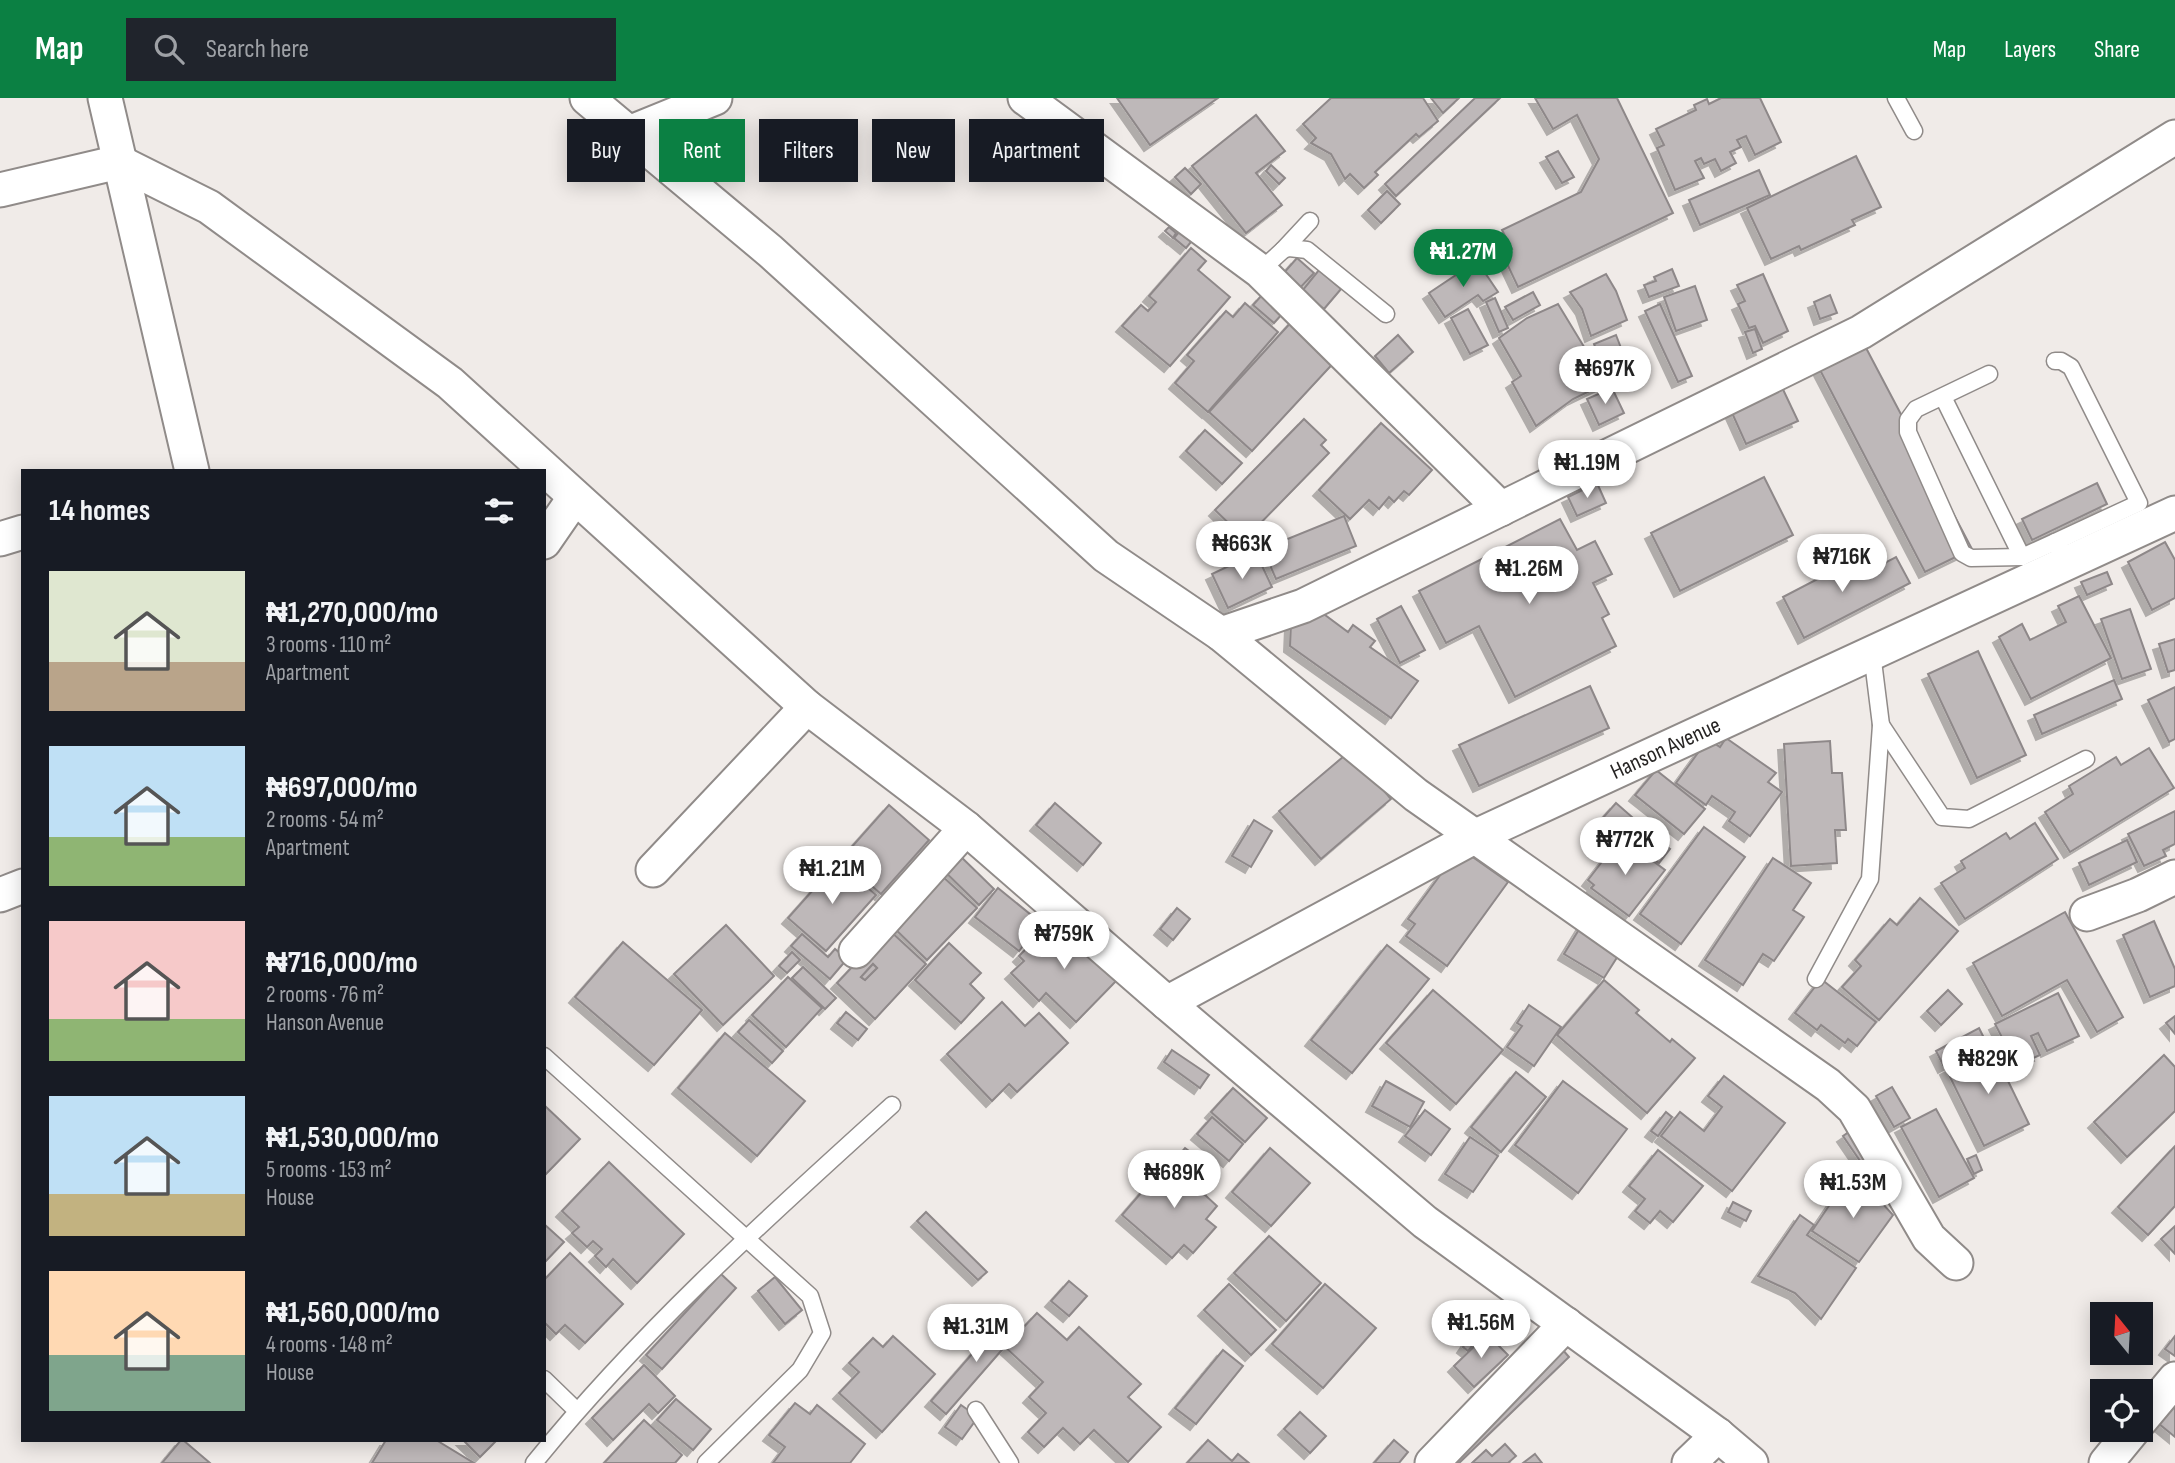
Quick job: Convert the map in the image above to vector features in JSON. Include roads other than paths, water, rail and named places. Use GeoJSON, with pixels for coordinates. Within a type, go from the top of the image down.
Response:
{"type":"FeatureCollection","features":[{"type":"Feature","properties":{"kind":"street"},"geometry":{"type":"LineString","coordinates":[[105,98],[192,469]]}},
{"type":"Feature","properties":{"kind":"street"},"geometry":{"type":"LineString","coordinates":[[587,98],[612,119]]}},
{"type":"Feature","properties":{"kind":"street"},"geometry":{"type":"LineString","coordinates":[[645,126],[715,98]]}},
{"type":"Feature","properties":{"kind":"street"},"geometry":{"type":"LineString","coordinates":[[1025,98],[1271,260],[1500,509]]}},
{"type":"Feature","properties":{"kind":"street"},"geometry":{"type":"LineString","coordinates":[[1221,634],[1303,606],[1861,332],[2175,137]]}},
{"type":"Feature","properties":{"kind":"street"},"geometry":{"type":"LineString","coordinates":[[645,146],[770,251],[1105,556],[1221,634],[1416,795],[1837,1093],[1861,1119],[1928,1238],[1956,1263]]}},
{"type":"Feature","properties":{"kind":"street"},"geometry":{"type":"LineString","coordinates":[[0,190],[119,162],[209,206],[450,383],[544,469]]}},
{"type":"Feature","properties":{"kind":"street"},"geometry":{"type":"LineString","coordinates":[[546,471],[807,707],[966,828],[1424,1222],[1718,1435],[1751,1463]]}},
{"type":"Feature","properties":{"kind":"street"},"geometry":{"type":"LineString","coordinates":[[546,539],[575,497]]}},
{"type":"Feature","properties":{"kind":"street","name":"Hanson Avenue"},"geometry":{"type":"LineString","coordinates":[[1167,1003],[1474,837],[1872,653],[2062,552],[2175,513]]}},
{"type":"Feature","properties":{"kind":"street"},"geometry":{"type":"LineString","coordinates":[[0,539],[21,533]]}},
{"type":"Feature","properties":{"kind":"street"},"geometry":{"type":"LineString","coordinates":[[653,870],[807,707]]}},
{"type":"Feature","properties":{"kind":"street"},"geometry":{"type":"LineString","coordinates":[[856,951],[966,828]]}},
{"type":"Feature","properties":{"kind":"street"},"geometry":{"type":"LineString","coordinates":[[2087,914],[2138,895],[2175,877]]}},
{"type":"Feature","properties":{"kind":"street"},"geometry":{"type":"LineString","coordinates":[[0,895],[21,887]]}},
{"type":"Feature","properties":{"kind":"street"},"geometry":{"type":"LineString","coordinates":[[1432,1463],[1566,1324]]}},
{"type":"Feature","properties":{"kind":"street"},"geometry":{"type":"LineString","coordinates":[[2153,1406],[2175,1379]]}},
{"type":"Feature","properties":{"kind":"street"},"geometry":{"type":"LineString","coordinates":[[1689,1463],[1718,1435]]}},
{"type":"Feature","properties":{"kind":"street"},"geometry":{"type":"LineString","coordinates":[[2106,1463],[2123,1442]]}},
{"type":"Feature","properties":{"kind":"lane"},"geometry":{"type":"LineString","coordinates":[[1896,98],[1914,131]]}},
{"type":"Feature","properties":{"kind":"lane"},"geometry":{"type":"LineString","coordinates":[[1271,260],[1310,221]]}},
{"type":"Feature","properties":{"kind":"lane"},"geometry":{"type":"LineString","coordinates":[[1271,260],[1289,248],[1307,250],[1386,314]]}},
{"type":"Feature","properties":{"kind":"lane"},"geometry":{"type":"LineString","coordinates":[[1989,374],[1916,409],[1908,420],[1908,432],[1962,553],[1971,558],[2022,558],[2062,552],[2139,503],[2071,367],[2061,361],[2054,361]]}},
{"type":"Feature","properties":{"kind":"lane"},"geometry":{"type":"LineString","coordinates":[[1943,397],[2022,558]]}},
{"type":"Feature","properties":{"kind":"lane"},"geometry":{"type":"LineString","coordinates":[[1816,979],[1870,879],[1881,725],[1872,653]]}},
{"type":"Feature","properties":{"kind":"lane"},"geometry":{"type":"LineString","coordinates":[[1881,725],[1941,817],[1969,819],[2086,759]]}},
{"type":"Feature","properties":{"kind":"lane"},"geometry":{"type":"LineString","coordinates":[[546,1058],[810,1296],[822,1333],[800,1370],[706,1463]]}},
{"type":"Feature","properties":{"kind":"lane"},"geometry":{"type":"LineString","coordinates":[[534,1463],[576,1410],[744,1239],[892,1105]]}},
{"type":"Feature","properties":{"kind":"lane"},"geometry":{"type":"LineString","coordinates":[[546,1382],[576,1410]]}},
{"type":"Feature","properties":{"kind":"lane"},"geometry":{"type":"LineString","coordinates":[[976,1410],[1010,1463]]}}]}
